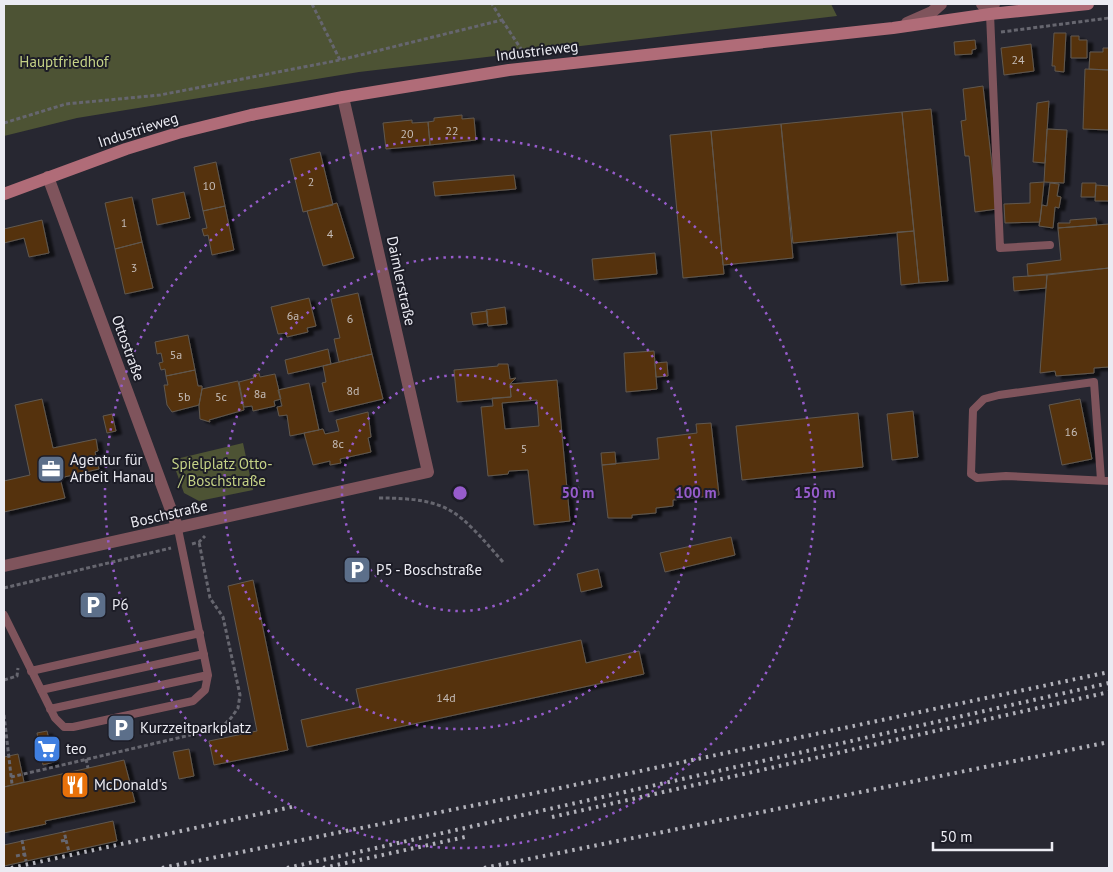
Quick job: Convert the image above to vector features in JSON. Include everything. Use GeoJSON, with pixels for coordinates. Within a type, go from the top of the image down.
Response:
{"type":"FeatureCollection","features":[{"type":"Feature","properties":{"kind":"street"},"geometry":{"type":"LineString","coordinates":[[893,28],[920,19],[941,4]]}},
{"type":"Feature","properties":{"kind":"street","name":"Industrieweg"},"geometry":{"type":"LineString","coordinates":[[4,194],[126,149],[178,133],[251,115],[343,97],[532,67],[893,28],[989,7],[1086,4]]}},
{"type":"Feature","properties":{"kind":"street","name":"Daimlerstraße"},"geometry":{"type":"LineString","coordinates":[[343,97],[428,472]]}},
{"type":"Feature","properties":{"kind":"street","name":"Ottostraße"},"geometry":{"type":"LineString","coordinates":[[48,177],[178,529]]}},
{"type":"Feature","properties":{"kind":"street","name":"Boschstraße"},"geometry":{"type":"LineString","coordinates":[[4,566],[178,529],[287,502],[428,472]]}},
{"type":"Feature","properties":{"kind":"lane"},"geometry":{"type":"LineString","coordinates":[[989,7],[992,33],[1000,248],[1050,245]]}},
{"type":"Feature","properties":{"kind":"lane"},"geometry":{"type":"LineString","coordinates":[[1094,382],[1105,480],[1006,476],[977,478],[971,474],[973,410],[984,399],[999,395],[1094,382]]}},
{"type":"Feature","properties":{"kind":"lane"},"geometry":{"type":"LineString","coordinates":[[4,615],[59,724],[73,727],[193,701],[205,690],[208,675],[178,529]]}},
{"type":"Feature","properties":{"kind":"lane"},"geometry":{"type":"LineString","coordinates":[[31,671],[200,633]]}},
{"type":"Feature","properties":{"kind":"lane"},"geometry":{"type":"LineString","coordinates":[[41,690],[204,654]]}},
{"type":"Feature","properties":{"kind":"lane"},"geometry":{"type":"LineString","coordinates":[[50,709],[208,675]]}},
{"type":"Feature","properties":{"kind":"path"},"geometry":{"type":"LineString","coordinates":[[312,4],[340,60]]}},
{"type":"Feature","properties":{"kind":"path"},"geometry":{"type":"LineString","coordinates":[[492,4],[532,67]]}},
{"type":"Feature","properties":{"kind":"path"},"geometry":{"type":"LineString","coordinates":[[992,33],[1109,18]]}},
{"type":"Feature","properties":{"kind":"path"},"geometry":{"type":"LineString","coordinates":[[4,123],[66,104],[160,95],[340,60],[502,20]]}},
{"type":"Feature","properties":{"kind":"path"},"geometry":{"type":"LineString","coordinates":[[376,498],[414,498],[439,504],[454,512],[502,562]]}},
{"type":"Feature","properties":{"kind":"path"},"geometry":{"type":"LineString","coordinates":[[4,588],[199,542],[207,534]]}},
{"type":"Feature","properties":{"kind":"path"},"geometry":{"type":"LineString","coordinates":[[199,542],[210,598]]}},
{"type":"Feature","properties":{"kind":"path"},"geometry":{"type":"LineString","coordinates":[[4,680],[17,676],[19,659]]}},
{"type":"Feature","properties":{"kind":"path"},"geometry":{"type":"LineString","coordinates":[[4,718],[12,784]]}},
{"type":"Feature","properties":{"kind":"path"},"geometry":{"type":"LineString","coordinates":[[86,759],[88,768]]}},
{"type":"Feature","properties":{"kind":"path"},"geometry":{"type":"LineString","coordinates":[[64,831],[68,852]]}},
{"type":"Feature","properties":{"kind":"path"},"geometry":{"type":"LineString","coordinates":[[22,840],[26,861]]}},
{"type":"Feature","properties":{"kind":"path"},"geometry":{"type":"LineString","coordinates":[[61,841],[66,840]]}},
{"type":"Feature","properties":{"kind":"path"},"geometry":{"type":"LineString","coordinates":[[16,856],[25,854]]}},
{"type":"Feature","properties":{"kind":"green space","name":"Hauptfriedhof"},"geometry":{"type":"Polygon","coordinates":[[[4,4],[831,4],[837,16],[359,72],[77,118],[4,136],[4,4]]]}},
{"type":"Feature","properties":{"kind":"green space","name":"Spielplatz Otto- / Boschstraße"},"geometry":{"type":"Polygon","coordinates":[[[243,443],[253,490],[199,501],[184,493],[172,460],[243,443]]]}},
{"type":"Feature","properties":{"kind":"building"},"geometry":{"type":"Polygon","coordinates":[[[1054,33],[1066,33],[1064,72],[1055,71],[1055,66],[1052,66],[1054,33]]]}},
{"type":"Feature","properties":{"kind":"building"},"geometry":{"type":"Polygon","coordinates":[[[1071,36],[1079,36],[1079,40],[1087,40],[1087,58],[1071,58],[1071,36]]]}},
{"type":"Feature","properties":{"kind":"building"},"geometry":{"type":"Polygon","coordinates":[[[975,40],[976,49],[972,50],[972,54],[955,55],[954,42],[975,40]]]}},
{"type":"Feature","properties":{"kind":"building"},"geometry":{"type":"Polygon","coordinates":[[[1031,44],[1034,71],[1004,75],[1001,48],[1031,44]]]}},
{"type":"Feature","properties":{"kind":"building"},"geometry":{"type":"Polygon","coordinates":[[[1103,48],[1109,48],[1109,70],[1089,69],[1090,52],[1103,52],[1103,48]]]}},
{"type":"Feature","properties":{"kind":"building"},"geometry":{"type":"Polygon","coordinates":[[[1085,69],[1109,70],[1109,130],[1083,129],[1085,69]]]}},
{"type":"Feature","properties":{"kind":"building"},"geometry":{"type":"Polygon","coordinates":[[[983,86],[997,209],[975,212],[969,156],[965,156],[961,121],[966,120],[963,89],[983,86]]]}},
{"type":"Feature","properties":{"kind":"building"},"geometry":{"type":"Polygon","coordinates":[[[1049,101],[1045,163],[1033,162],[1037,103],[1049,101]]]}},
{"type":"Feature","properties":{"kind":"building"},"geometry":{"type":"Polygon","coordinates":[[[931,109],[948,281],[919,283],[902,112],[931,109]]]}},
{"type":"Feature","properties":{"kind":"building"},"geometry":{"type":"Polygon","coordinates":[[[902,112],[914,231],[793,243],[781,124],[902,112]]]}},
{"type":"Feature","properties":{"kind":"building"},"geometry":{"type":"Polygon","coordinates":[[[462,115],[462,119],[474,118],[476,140],[430,145],[428,122],[434,121],[434,118],[462,115]]]}},
{"type":"Feature","properties":{"kind":"building"},"geometry":{"type":"Polygon","coordinates":[[[412,120],[412,123],[428,122],[430,145],[386,149],[383,123],[412,120]]]}},
{"type":"Feature","properties":{"kind":"building"},"geometry":{"type":"Polygon","coordinates":[[[781,124],[793,258],[723,265],[711,131],[781,124]]]}},
{"type":"Feature","properties":{"kind":"building"},"geometry":{"type":"Polygon","coordinates":[[[1047,129],[1067,130],[1064,183],[1044,182],[1047,129]]]}},
{"type":"Feature","properties":{"kind":"building"},"geometry":{"type":"Polygon","coordinates":[[[711,131],[724,274],[683,278],[670,135],[711,131]]]}},
{"type":"Feature","properties":{"kind":"building"},"geometry":{"type":"Polygon","coordinates":[[[320,152],[333,205],[303,212],[290,159],[320,152]]]}},
{"type":"Feature","properties":{"kind":"building"},"geometry":{"type":"Polygon","coordinates":[[[216,162],[225,206],[203,211],[194,167],[216,162]]]}},
{"type":"Feature","properties":{"kind":"building"},"geometry":{"type":"Polygon","coordinates":[[[514,175],[516,189],[435,196],[433,182],[514,175]]]}},
{"type":"Feature","properties":{"kind":"building"},"geometry":{"type":"Polygon","coordinates":[[[1044,182],[1040,222],[1005,223],[1004,204],[1030,203],[1030,183],[1044,182]]]}},
{"type":"Feature","properties":{"kind":"building"},"geometry":{"type":"Polygon","coordinates":[[[1050,183],[1059,184],[1057,196],[1061,197],[1059,208],[1055,207],[1053,228],[1039,226],[1042,205],[1047,206],[1050,183]]]}},
{"type":"Feature","properties":{"kind":"building"},"geometry":{"type":"Polygon","coordinates":[[[1082,183],[1096,183],[1095,197],[1081,197],[1082,183]]]}},
{"type":"Feature","properties":{"kind":"building"},"geometry":{"type":"Polygon","coordinates":[[[1096,185],[1109,186],[1109,201],[1095,201],[1096,185]]]}},
{"type":"Feature","properties":{"kind":"building"},"geometry":{"type":"Polygon","coordinates":[[[184,192],[190,218],[157,225],[152,199],[184,192]]]}},
{"type":"Feature","properties":{"kind":"building"},"geometry":{"type":"Polygon","coordinates":[[[132,197],[142,242],[115,249],[105,203],[132,197]]]}},
{"type":"Feature","properties":{"kind":"building"},"geometry":{"type":"Polygon","coordinates":[[[337,203],[354,258],[323,266],[307,211],[337,203]]]}},
{"type":"Feature","properties":{"kind":"building"},"geometry":{"type":"Polygon","coordinates":[[[225,206],[234,250],[212,255],[208,235],[204,236],[202,229],[207,228],[203,211],[225,206]]]}},
{"type":"Feature","properties":{"kind":"building"},"geometry":{"type":"Polygon","coordinates":[[[1096,218],[1097,225],[1058,228],[1058,223],[1070,223],[1070,220],[1096,218]]]}},
{"type":"Feature","properties":{"kind":"building"},"geometry":{"type":"Polygon","coordinates":[[[42,220],[49,253],[29,257],[24,238],[4,243],[4,229],[42,220]]]}},
{"type":"Feature","properties":{"kind":"building"},"geometry":{"type":"Polygon","coordinates":[[[1109,224],[1109,268],[1028,276],[1027,264],[1061,260],[1058,228],[1109,224]]]}},
{"type":"Feature","properties":{"kind":"building"},"geometry":{"type":"Polygon","coordinates":[[[914,231],[919,283],[901,285],[897,232],[914,231]]]}},
{"type":"Feature","properties":{"kind":"building"},"geometry":{"type":"Polygon","coordinates":[[[142,242],[153,288],[125,294],[115,249],[142,242]]]}},
{"type":"Feature","properties":{"kind":"building"},"geometry":{"type":"Polygon","coordinates":[[[655,253],[657,274],[594,280],[592,259],[655,253]]]}},
{"type":"Feature","properties":{"kind":"building"},"geometry":{"type":"Polygon","coordinates":[[[1109,268],[1109,367],[1094,368],[1094,373],[1056,376],[1055,371],[1040,373],[1047,275],[1109,268]]]}},
{"type":"Feature","properties":{"kind":"building"},"geometry":{"type":"Polygon","coordinates":[[[1047,275],[1046,288],[1014,291],[1013,277],[1047,275]]]}},
{"type":"Feature","properties":{"kind":"building"},"geometry":{"type":"Polygon","coordinates":[[[358,293],[372,354],[339,362],[334,339],[340,338],[331,299],[358,293]]]}},
{"type":"Feature","properties":{"kind":"building"},"geometry":{"type":"Polygon","coordinates":[[[309,298],[316,326],[307,328],[308,332],[287,337],[286,333],[278,334],[271,307],[309,298]]]}},
{"type":"Feature","properties":{"kind":"building"},"geometry":{"type":"Polygon","coordinates":[[[505,307],[507,324],[488,326],[486,310],[505,307]]]}},
{"type":"Feature","properties":{"kind":"building"},"geometry":{"type":"Polygon","coordinates":[[[487,311],[488,323],[473,325],[471,313],[487,311]]]}},
{"type":"Feature","properties":{"kind":"building"},"geometry":{"type":"Polygon","coordinates":[[[188,335],[195,370],[166,376],[165,369],[161,370],[159,363],[163,362],[161,353],[157,354],[155,342],[188,335]]]}},
{"type":"Feature","properties":{"kind":"building"},"geometry":{"type":"Polygon","coordinates":[[[328,349],[331,364],[288,374],[285,360],[328,349]]]}},
{"type":"Feature","properties":{"kind":"building"},"geometry":{"type":"Polygon","coordinates":[[[654,351],[657,389],[626,392],[624,353],[654,351]]]}},
{"type":"Feature","properties":{"kind":"building"},"geometry":{"type":"Polygon","coordinates":[[[372,354],[383,399],[329,412],[322,383],[326,382],[323,366],[372,354]]]}},
{"type":"Feature","properties":{"kind":"building"},"geometry":{"type":"Polygon","coordinates":[[[667,362],[668,376],[656,377],[655,363],[667,362]]]}},
{"type":"Feature","properties":{"kind":"building"},"geometry":{"type":"Polygon","coordinates":[[[498,364],[508,364],[510,379],[516,378],[510,384],[511,397],[457,402],[454,370],[498,366],[498,364]]]}},
{"type":"Feature","properties":{"kind":"building"},"geometry":{"type":"Polygon","coordinates":[[[195,370],[198,386],[202,386],[199,405],[172,412],[167,405],[164,385],[168,385],[166,376],[195,370]]]}},
{"type":"Feature","properties":{"kind":"building"},"geometry":{"type":"Polygon","coordinates":[[[259,373],[260,377],[275,374],[281,399],[274,401],[275,406],[253,411],[252,406],[244,407],[239,382],[254,378],[253,375],[259,373]]]}},
{"type":"Feature","properties":{"kind":"building"},"geometry":{"type":"Polygon","coordinates":[[[557,380],[570,521],[534,525],[528,470],[509,471],[508,474],[488,476],[481,407],[493,406],[492,398],[511,397],[510,384],[557,380]],[[537,400],[502,403],[505,429],[539,426],[537,400]]]}},
{"type":"Feature","properties":{"kind":"building"},"geometry":{"type":"Polygon","coordinates":[[[238,381],[244,410],[209,420],[210,422],[200,419],[199,405],[202,389],[238,381]]]}},
{"type":"Feature","properties":{"kind":"building"},"geometry":{"type":"Polygon","coordinates":[[[309,383],[319,430],[290,436],[287,415],[279,416],[277,407],[282,406],[278,390],[309,383]]]}},
{"type":"Feature","properties":{"kind":"building"},"geometry":{"type":"Polygon","coordinates":[[[42,399],[53,448],[96,439],[98,451],[95,452],[99,469],[60,478],[65,498],[4,512],[4,481],[30,475],[15,405],[42,399]]]}},
{"type":"Feature","properties":{"kind":"building"},"geometry":{"type":"Polygon","coordinates":[[[1080,399],[1092,459],[1062,465],[1049,405],[1080,399]]]}},
{"type":"Feature","properties":{"kind":"building"},"geometry":{"type":"Polygon","coordinates":[[[913,411],[918,457],[892,460],[887,414],[913,411]]]}},
{"type":"Feature","properties":{"kind":"building"},"geometry":{"type":"Polygon","coordinates":[[[368,412],[371,437],[368,438],[371,452],[340,459],[341,463],[330,465],[330,461],[313,465],[304,433],[323,429],[325,434],[339,431],[336,420],[368,412]]]}},
{"type":"Feature","properties":{"kind":"building"},"geometry":{"type":"Polygon","coordinates":[[[858,413],[863,467],[742,480],[736,426],[858,413]]]}},
{"type":"Feature","properties":{"kind":"building"},"geometry":{"type":"Polygon","coordinates":[[[112,414],[116,431],[107,433],[103,416],[112,414]]]}},
{"type":"Feature","properties":{"kind":"building"},"geometry":{"type":"Polygon","coordinates":[[[711,423],[719,495],[673,500],[673,506],[656,508],[656,513],[632,515],[632,518],[608,518],[602,465],[659,459],[657,438],[697,433],[696,424],[711,423]]]}},
{"type":"Feature","properties":{"kind":"building"},"geometry":{"type":"Polygon","coordinates":[[[615,452],[616,464],[602,465],[601,453],[615,452]]]}},
{"type":"Feature","properties":{"kind":"building"},"geometry":{"type":"Polygon","coordinates":[[[731,537],[735,555],[665,572],[660,553],[731,537]]]}},
{"type":"Feature","properties":{"kind":"building"},"geometry":{"type":"Polygon","coordinates":[[[598,569],[602,587],[581,592],[577,574],[598,569]]]}},
{"type":"Feature","properties":{"kind":"building"},"geometry":{"type":"Polygon","coordinates":[[[253,580],[288,750],[214,765],[209,741],[257,731],[228,586],[253,580]]]}},
{"type":"Feature","properties":{"kind":"building"},"geometry":{"type":"Polygon","coordinates":[[[581,640],[586,663],[639,651],[644,674],[307,747],[301,720],[360,707],[356,689],[581,640]]]}},
{"type":"Feature","properties":{"kind":"building"},"geometry":{"type":"Polygon","coordinates":[[[47,731],[54,762],[43,765],[37,733],[47,731]]]}},
{"type":"Feature","properties":{"kind":"building"},"geometry":{"type":"Polygon","coordinates":[[[189,749],[194,776],[179,779],[173,752],[189,749]]]}},
{"type":"Feature","properties":{"kind":"building"},"geometry":{"type":"Polygon","coordinates":[[[18,754],[24,782],[4,787],[4,757],[18,754]]]}},
{"type":"Feature","properties":{"kind":"building"},"geometry":{"type":"Polygon","coordinates":[[[124,760],[135,802],[45,821],[46,824],[4,833],[4,787],[124,760]]]}},
{"type":"Feature","properties":{"kind":"building"},"geometry":{"type":"Polygon","coordinates":[[[113,821],[117,841],[4,866],[4,845],[113,821]]]}},
{"type":"Feature","properties":{"kind":"railway"},"geometry":{"type":"LineString","coordinates":[[162,868],[560,788],[1109,672]]}},
{"type":"Feature","properties":{"kind":"railway"},"geometry":{"type":"LineString","coordinates":[[287,868],[1109,683]]}},
{"type":"Feature","properties":{"kind":"railway"},"geometry":{"type":"LineString","coordinates":[[552,817],[1109,692]]}},
{"type":"Feature","properties":{"kind":"railway"},"geometry":{"type":"LineString","coordinates":[[484,868],[1109,742]]}},
{"type":"Feature","properties":{"kind":"railway"},"geometry":{"type":"LineString","coordinates":[[11,868],[296,806]]}},
{"type":"Feature","properties":{"kind":"railway"},"geometry":{"type":"LineString","coordinates":[[323,868],[465,837]]}},
{"type":"Feature","properties":{"kind":"place","name":"Agentur für Arbeit Hanau"},"geometry":{"type":"Point","coordinates":[51,469]}},
{"type":"Feature","properties":{"kind":"place","name":"P5 - Boschstraße"},"geometry":{"type":"Point","coordinates":[357,570]}},
{"type":"Feature","properties":{"kind":"place","name":"P6"},"geometry":{"type":"Point","coordinates":[93,605]}},
{"type":"Feature","properties":{"kind":"place","name":"Kurzzeitparkplatz"},"geometry":{"type":"Point","coordinates":[121,728]}},
{"type":"Feature","properties":{"kind":"place","name":"teo"},"geometry":{"type":"Point","coordinates":[47,749]}},
{"type":"Feature","properties":{"kind":"place","name":"McDonald's"},"geometry":{"type":"Point","coordinates":[75,785]}}]}
